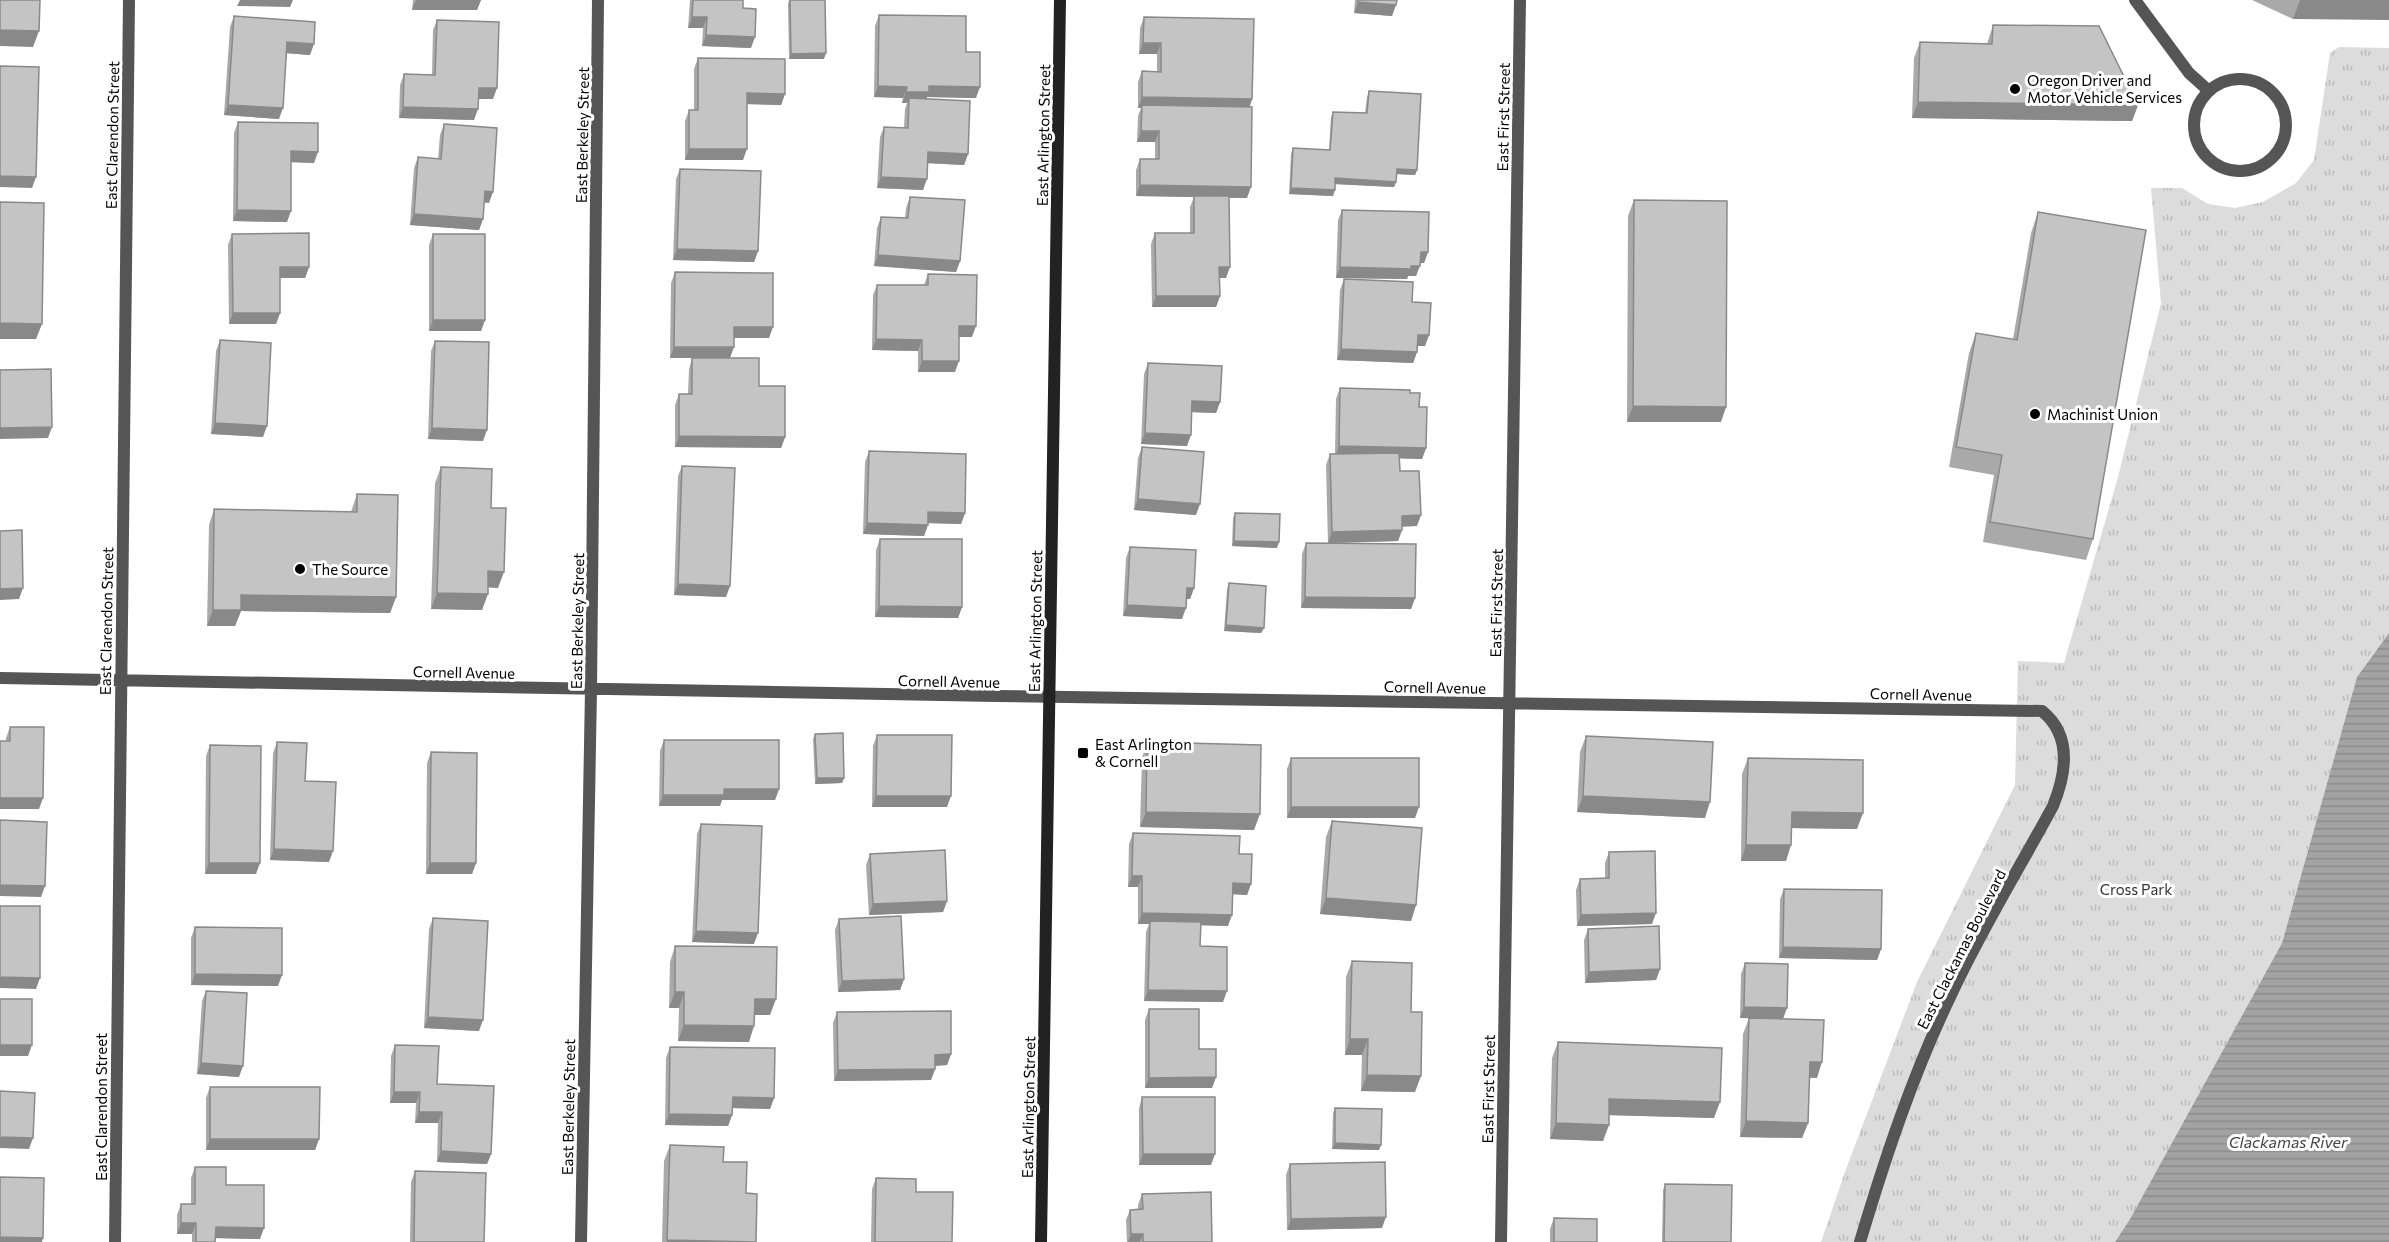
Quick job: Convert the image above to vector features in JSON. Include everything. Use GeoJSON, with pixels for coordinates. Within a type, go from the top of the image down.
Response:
{"type":"FeatureCollection","features":[{"type":"Feature","properties":{"kind":"main road","name":"East Arlington Street"},"geometry":{"type":"LineString","coordinates":[[1041,1242],[1060,0]]}},
{"type":"Feature","properties":{"kind":"street","name":"East Clarendon Street"},"geometry":{"type":"LineString","coordinates":[[115,1242],[129,0]]}},
{"type":"Feature","properties":{"kind":"street","name":"East Berkeley Street"},"geometry":{"type":"LineString","coordinates":[[581,1242],[591,690],[598,0]]}},
{"type":"Feature","properties":{"kind":"street","name":"East First Street"},"geometry":{"type":"LineString","coordinates":[[1501,1242],[1520,0]]}},
{"type":"Feature","properties":{"kind":"street"},"geometry":{"type":"LineString","coordinates":[[2135,0],[2189,73],[2209,91]]}},
{"type":"Feature","properties":{"kind":"street"},"geometry":{"type":"LineString","coordinates":[[2246,78],[2260,83],[2274,93],[2283,106],[2287,121],[2284,139],[2276,156],[2254,170],[2241,172],[2230,171],[2209,160],[2202,152],[2193,125],[2197,109],[2209,91],[2230,79],[2246,78]]}},
{"type":"Feature","properties":{"kind":"street","name":"Cornell Avenue"},"geometry":{"type":"LineString","coordinates":[[0,678],[591,690],[2043,711]]}},
{"type":"Feature","properties":{"kind":"street","name":"East Clackamas Boulevard"},"geometry":{"type":"LineString","coordinates":[[1860,1242],[1908,1096],[1951,993],[2053,806],[2062,784],[2064,749],[2060,732],[2043,711]]}},
{"type":"Feature","properties":{"kind":"green space","name":"Cross Park"},"geometry":{"type":"Polygon","coordinates":[[[2339,47],[2389,48],[2389,633],[2357,677],[2282,943],[2130,1219],[2115,1242],[1821,1242],[1846,1169],[1917,982],[2015,785],[2018,661],[2064,663],[2118,477],[2161,303],[2151,188],[2182,188],[2208,204],[2235,208],[2263,202],[2296,183],[2314,160],[2330,53],[2339,47]]]}},
{"type":"Feature","properties":{"kind":"water","name":"Clackamas River"},"geometry":{"type":"Polygon","coordinates":[[[2389,633],[2389,1242],[2115,1242],[2130,1219],[2282,943],[2357,677],[2389,633]]]}},
{"type":"Feature","properties":{"kind":"building"},"geometry":{"type":"Polygon","coordinates":[[[0,0],[40,0],[39,31],[0,30],[0,0]]]}},
{"type":"Feature","properties":{"kind":"building"},"geometry":{"type":"Polygon","coordinates":[[[693,0],[743,0],[743,8],[756,9],[755,37],[706,35],[707,17],[692,17],[693,0]]]}},
{"type":"Feature","properties":{"kind":"building"},"geometry":{"type":"Polygon","coordinates":[[[790,0],[825,0],[826,53],[791,54],[790,0]]]}},
{"type":"Feature","properties":{"kind":"building"},"geometry":{"type":"Polygon","coordinates":[[[1358,0],[1397,0],[1396,5],[1358,2],[1358,0]]]}},
{"type":"Feature","properties":{"kind":"building"},"geometry":{"type":"Polygon","coordinates":[[[879,15],[966,16],[966,52],[980,52],[980,87],[929,86],[929,92],[906,92],[907,87],[878,86],[879,15]]]}},
{"type":"Feature","properties":{"kind":"building"},"geometry":{"type":"Polygon","coordinates":[[[234,16],[315,22],[314,44],[287,42],[283,108],[228,105],[234,16]]]}},
{"type":"Feature","properties":{"kind":"building"},"geometry":{"type":"Polygon","coordinates":[[[1144,17],[1254,19],[1252,99],[1142,97],[1142,71],[1161,72],[1161,43],[1143,43],[1144,17]]]}},
{"type":"Feature","properties":{"kind":"building"},"geometry":{"type":"Polygon","coordinates":[[[437,20],[499,22],[497,88],[479,88],[478,109],[403,107],[404,74],[435,75],[437,20]]]}},
{"type":"Feature","properties":{"kind":"building","name":"Oregon Driver and Motor Vehicle Services"},"geometry":{"type":"Polygon","coordinates":[[[1993,25],[2099,26],[2138,105],[1918,102],[1920,42],[1992,44],[1993,25]]]}},
{"type":"Feature","properties":{"kind":"building"},"geometry":{"type":"Polygon","coordinates":[[[698,58],[785,59],[785,94],[747,93],[747,149],[689,149],[689,110],[698,110],[698,58]]]}},
{"type":"Feature","properties":{"kind":"building"},"geometry":{"type":"Polygon","coordinates":[[[0,66],[39,67],[36,177],[0,176],[0,66]]]}},
{"type":"Feature","properties":{"kind":"building"},"geometry":{"type":"Polygon","coordinates":[[[1369,91],[1421,94],[1417,170],[1397,169],[1396,182],[1335,178],[1335,190],[1291,188],[1293,148],[1330,150],[1333,112],[1367,113],[1369,91]]]}},
{"type":"Feature","properties":{"kind":"building"},"geometry":{"type":"Polygon","coordinates":[[[909,98],[970,101],[968,154],[928,152],[927,179],[881,177],[884,127],[908,128],[909,98]]]}},
{"type":"Feature","properties":{"kind":"building"},"geometry":{"type":"Polygon","coordinates":[[[1142,105],[1252,107],[1251,187],[1140,185],[1140,159],[1159,159],[1159,131],[1141,131],[1142,105]]]}},
{"type":"Feature","properties":{"kind":"building"},"geometry":{"type":"Polygon","coordinates":[[[238,122],[318,123],[318,152],[291,151],[291,211],[237,210],[238,122]]]}},
{"type":"Feature","properties":{"kind":"building"},"geometry":{"type":"Polygon","coordinates":[[[444,124],[497,128],[493,192],[485,191],[483,219],[414,214],[418,157],[441,159],[444,124]]]}},
{"type":"Feature","properties":{"kind":"building"},"geometry":{"type":"Polygon","coordinates":[[[680,169],[761,171],[758,251],[677,249],[680,169]]]}},
{"type":"Feature","properties":{"kind":"building"},"geometry":{"type":"Polygon","coordinates":[[[1194,196],[1229,196],[1230,267],[1219,267],[1220,296],[1156,296],[1155,233],[1194,233],[1194,196]]]}},
{"type":"Feature","properties":{"kind":"building"},"geometry":{"type":"Polygon","coordinates":[[[910,197],[965,200],[960,261],[878,255],[881,217],[908,218],[910,197]]]}},
{"type":"Feature","properties":{"kind":"building"},"geometry":{"type":"Polygon","coordinates":[[[1634,200],[1727,201],[1726,407],[1633,406],[1634,200]]]}},
{"type":"Feature","properties":{"kind":"building"},"geometry":{"type":"Polygon","coordinates":[[[0,202],[44,203],[42,324],[0,323],[0,202]]]}},
{"type":"Feature","properties":{"kind":"building"},"geometry":{"type":"Polygon","coordinates":[[[1342,210],[1429,212],[1428,252],[1421,252],[1420,266],[1411,266],[1411,269],[1340,267],[1342,210]]]}},
{"type":"Feature","properties":{"kind":"building","name":"Machinist Union"},"geometry":{"type":"Polygon","coordinates":[[[2038,212],[2146,230],[2093,539],[1990,522],[2002,455],[1956,447],[1976,333],[2017,340],[2038,212]]]}},
{"type":"Feature","properties":{"kind":"building"},"geometry":{"type":"Polygon","coordinates":[[[309,233],[309,267],[280,267],[280,313],[233,313],[232,234],[309,233]]]}},
{"type":"Feature","properties":{"kind":"building"},"geometry":{"type":"Polygon","coordinates":[[[433,234],[485,234],[485,320],[433,320],[433,234]]]}},
{"type":"Feature","properties":{"kind":"building"},"geometry":{"type":"Polygon","coordinates":[[[675,272],[773,273],[773,327],[734,327],[734,347],[674,347],[675,272]]]}},
{"type":"Feature","properties":{"kind":"building"},"geometry":{"type":"Polygon","coordinates":[[[928,274],[977,275],[976,326],[959,326],[959,361],[922,361],[922,340],[876,339],[877,285],[928,285],[928,274]]]}},
{"type":"Feature","properties":{"kind":"building"},"geometry":{"type":"Polygon","coordinates":[[[1344,279],[1413,282],[1412,302],[1431,303],[1429,335],[1418,335],[1417,352],[1341,349],[1344,279]]]}},
{"type":"Feature","properties":{"kind":"building"},"geometry":{"type":"Polygon","coordinates":[[[220,340],[271,343],[267,426],[215,423],[220,340]]]}},
{"type":"Feature","properties":{"kind":"building"},"geometry":{"type":"Polygon","coordinates":[[[435,341],[489,342],[487,430],[432,428],[435,341]]]}},
{"type":"Feature","properties":{"kind":"building"},"geometry":{"type":"Polygon","coordinates":[[[692,358],[759,358],[759,386],[785,386],[785,437],[679,436],[679,394],[692,394],[692,358]]]}},
{"type":"Feature","properties":{"kind":"building"},"geometry":{"type":"Polygon","coordinates":[[[1148,363],[1222,366],[1220,402],[1192,401],[1191,435],[1145,433],[1148,363]]]}},
{"type":"Feature","properties":{"kind":"building"},"geometry":{"type":"Polygon","coordinates":[[[51,369],[52,427],[0,428],[0,370],[51,369]]]}},
{"type":"Feature","properties":{"kind":"building"},"geometry":{"type":"Polygon","coordinates":[[[1340,388],[1410,390],[1410,393],[1420,393],[1419,407],[1427,407],[1426,448],[1339,446],[1340,388]]]}},
{"type":"Feature","properties":{"kind":"building"},"geometry":{"type":"Polygon","coordinates":[[[1142,447],[1204,452],[1200,504],[1138,499],[1142,447]]]}},
{"type":"Feature","properties":{"kind":"building"},"geometry":{"type":"Polygon","coordinates":[[[869,451],[966,454],[965,513],[928,512],[928,525],[867,523],[869,451]]]}},
{"type":"Feature","properties":{"kind":"building"},"geometry":{"type":"Polygon","coordinates":[[[1399,453],[1400,471],[1419,471],[1421,515],[1402,516],[1402,530],[1332,532],[1330,454],[1399,453]]]}},
{"type":"Feature","properties":{"kind":"building"},"geometry":{"type":"Polygon","coordinates":[[[682,466],[735,468],[730,586],[678,584],[682,466]]]}},
{"type":"Feature","properties":{"kind":"building"},"geometry":{"type":"Polygon","coordinates":[[[441,467],[492,469],[491,508],[506,508],[504,572],[488,571],[488,594],[437,593],[441,467]]]}},
{"type":"Feature","properties":{"kind":"building","name":"The Source"},"geometry":{"type":"Polygon","coordinates":[[[357,494],[398,495],[396,597],[241,595],[241,610],[213,610],[214,509],[357,512],[357,494]]]}},
{"type":"Feature","properties":{"kind":"building"},"geometry":{"type":"Polygon","coordinates":[[[1235,513],[1280,514],[1279,542],[1234,541],[1235,513]]]}},
{"type":"Feature","properties":{"kind":"building"},"geometry":{"type":"Polygon","coordinates":[[[22,530],[23,588],[0,589],[0,531],[22,530]]]}},
{"type":"Feature","properties":{"kind":"building"},"geometry":{"type":"Polygon","coordinates":[[[880,539],[962,539],[962,607],[879,606],[880,539]]]}},
{"type":"Feature","properties":{"kind":"building"},"geometry":{"type":"Polygon","coordinates":[[[1306,543],[1416,544],[1415,598],[1305,597],[1306,543]]]}},
{"type":"Feature","properties":{"kind":"building"},"geometry":{"type":"Polygon","coordinates":[[[1130,547],[1196,550],[1194,588],[1187,588],[1186,608],[1127,605],[1130,547]]]}},
{"type":"Feature","properties":{"kind":"building"},"geometry":{"type":"Polygon","coordinates":[[[1229,583],[1266,586],[1264,628],[1226,625],[1229,583]]]}},
{"type":"Feature","properties":{"kind":"building"},"geometry":{"type":"Polygon","coordinates":[[[10,727],[44,727],[43,798],[0,798],[0,741],[10,741],[10,727]]]}},
{"type":"Feature","properties":{"kind":"building"},"geometry":{"type":"Polygon","coordinates":[[[843,733],[844,778],[817,778],[815,734],[843,733]]]}},
{"type":"Feature","properties":{"kind":"building"},"geometry":{"type":"Polygon","coordinates":[[[877,735],[952,735],[951,796],[876,796],[877,735]]]}},
{"type":"Feature","properties":{"kind":"building"},"geometry":{"type":"Polygon","coordinates":[[[1586,736],[1713,742],[1710,802],[1583,796],[1586,736]]]}},
{"type":"Feature","properties":{"kind":"building"},"geometry":{"type":"Polygon","coordinates":[[[664,740],[779,740],[779,789],[724,789],[724,795],[663,795],[664,740]]]}},
{"type":"Feature","properties":{"kind":"building"},"geometry":{"type":"Polygon","coordinates":[[[277,742],[307,743],[305,781],[336,782],[333,851],[274,849],[277,742]]]}},
{"type":"Feature","properties":{"kind":"building"},"geometry":{"type":"Polygon","coordinates":[[[1147,742],[1261,745],[1260,814],[1146,812],[1147,742]]]}},
{"type":"Feature","properties":{"kind":"building"},"geometry":{"type":"Polygon","coordinates":[[[210,745],[261,746],[260,863],[209,863],[210,745]]]}},
{"type":"Feature","properties":{"kind":"building"},"geometry":{"type":"Polygon","coordinates":[[[431,752],[477,753],[476,863],[430,863],[431,752]]]}},
{"type":"Feature","properties":{"kind":"building"},"geometry":{"type":"Polygon","coordinates":[[[1291,758],[1419,758],[1419,807],[1291,807],[1291,758]]]}},
{"type":"Feature","properties":{"kind":"building"},"geometry":{"type":"Polygon","coordinates":[[[1748,758],[1863,760],[1863,813],[1792,812],[1791,845],[1746,845],[1748,758]]]}},
{"type":"Feature","properties":{"kind":"building"},"geometry":{"type":"Polygon","coordinates":[[[0,820],[47,822],[45,886],[0,885],[0,820]]]}},
{"type":"Feature","properties":{"kind":"building"},"geometry":{"type":"Polygon","coordinates":[[[1332,821],[1422,828],[1416,905],[1326,898],[1332,821]]]}},
{"type":"Feature","properties":{"kind":"building"},"geometry":{"type":"Polygon","coordinates":[[[701,824],[762,826],[758,933],[696,931],[701,824]]]}},
{"type":"Feature","properties":{"kind":"building"},"geometry":{"type":"Polygon","coordinates":[[[1133,833],[1240,836],[1239,854],[1252,854],[1251,884],[1233,883],[1232,915],[1142,913],[1142,876],[1132,876],[1133,833]]]}},
{"type":"Feature","properties":{"kind":"building"},"geometry":{"type":"Polygon","coordinates":[[[945,850],[947,901],[873,904],[870,854],[945,850]]]}},
{"type":"Feature","properties":{"kind":"building"},"geometry":{"type":"Polygon","coordinates":[[[1655,851],[1656,913],[1581,915],[1580,879],[1609,878],[1609,852],[1655,851]]]}},
{"type":"Feature","properties":{"kind":"building"},"geometry":{"type":"Polygon","coordinates":[[[1784,889],[1882,890],[1881,949],[1783,947],[1784,889]]]}},
{"type":"Feature","properties":{"kind":"building"},"geometry":{"type":"Polygon","coordinates":[[[0,906],[40,906],[40,978],[0,977],[0,906]]]}},
{"type":"Feature","properties":{"kind":"building"},"geometry":{"type":"Polygon","coordinates":[[[901,916],[904,979],[842,981],[839,919],[901,916]]]}},
{"type":"Feature","properties":{"kind":"building"},"geometry":{"type":"Polygon","coordinates":[[[433,918],[488,921],[483,1020],[428,1017],[433,918]]]}},
{"type":"Feature","properties":{"kind":"building"},"geometry":{"type":"Polygon","coordinates":[[[1150,921],[1201,922],[1200,946],[1227,947],[1227,991],[1148,990],[1150,921]]]}},
{"type":"Feature","properties":{"kind":"building"},"geometry":{"type":"Polygon","coordinates":[[[1659,926],[1660,969],[1589,972],[1588,929],[1659,926]]]}},
{"type":"Feature","properties":{"kind":"building"},"geometry":{"type":"Polygon","coordinates":[[[195,927],[282,928],[282,975],[195,974],[195,927]]]}},
{"type":"Feature","properties":{"kind":"building"},"geometry":{"type":"Polygon","coordinates":[[[675,946],[777,947],[776,999],[755,999],[754,1026],[684,1025],[684,992],[675,992],[675,946]]]}},
{"type":"Feature","properties":{"kind":"building"},"geometry":{"type":"Polygon","coordinates":[[[1352,961],[1412,963],[1411,1012],[1422,1012],[1421,1076],[1367,1075],[1368,1039],[1350,1039],[1352,961]]]}},
{"type":"Feature","properties":{"kind":"building"},"geometry":{"type":"Polygon","coordinates":[[[1745,963],[1788,964],[1787,1008],[1744,1007],[1745,963]]]}},
{"type":"Feature","properties":{"kind":"building"},"geometry":{"type":"Polygon","coordinates":[[[206,991],[247,993],[243,1066],[201,1063],[206,991]]]}},
{"type":"Feature","properties":{"kind":"building"},"geometry":{"type":"Polygon","coordinates":[[[0,999],[32,999],[32,1045],[0,1045],[0,999]]]}},
{"type":"Feature","properties":{"kind":"building"},"geometry":{"type":"Polygon","coordinates":[[[1149,1009],[1199,1009],[1199,1049],[1216,1049],[1216,1077],[1149,1078],[1149,1009]]]}},
{"type":"Feature","properties":{"kind":"building"},"geometry":{"type":"Polygon","coordinates":[[[951,1011],[951,1054],[935,1055],[935,1069],[838,1070],[837,1012],[951,1011]]]}},
{"type":"Feature","properties":{"kind":"building"},"geometry":{"type":"Polygon","coordinates":[[[1749,1018],[1824,1020],[1822,1062],[1810,1062],[1808,1123],[1746,1121],[1749,1018]]]}},
{"type":"Feature","properties":{"kind":"building"},"geometry":{"type":"Polygon","coordinates":[[[1558,1042],[1722,1048],[1720,1102],[1609,1099],[1609,1125],[1556,1123],[1558,1042]]]}},
{"type":"Feature","properties":{"kind":"building"},"geometry":{"type":"Polygon","coordinates":[[[395,1045],[439,1046],[437,1084],[494,1086],[491,1154],[441,1151],[442,1112],[419,1112],[420,1092],[394,1092],[395,1045]]]}},
{"type":"Feature","properties":{"kind":"building"},"geometry":{"type":"Polygon","coordinates":[[[670,1047],[775,1048],[774,1098],[733,1097],[732,1115],[669,1114],[670,1047]]]}},
{"type":"Feature","properties":{"kind":"building"},"geometry":{"type":"Polygon","coordinates":[[[210,1087],[320,1087],[319,1139],[210,1139],[210,1087]]]}},
{"type":"Feature","properties":{"kind":"building"},"geometry":{"type":"Polygon","coordinates":[[[0,1091],[35,1093],[33,1138],[0,1137],[0,1091]]]}},
{"type":"Feature","properties":{"kind":"building"},"geometry":{"type":"Polygon","coordinates":[[[1142,1097],[1215,1097],[1215,1154],[1143,1154],[1142,1097]]]}},
{"type":"Feature","properties":{"kind":"building"},"geometry":{"type":"Polygon","coordinates":[[[1335,1108],[1382,1109],[1381,1145],[1335,1143],[1335,1108]]]}},
{"type":"Feature","properties":{"kind":"building"},"geometry":{"type":"Polygon","coordinates":[[[670,1145],[724,1147],[723,1162],[747,1162],[746,1193],[757,1194],[756,1242],[667,1240],[670,1145]]]}},
{"type":"Feature","properties":{"kind":"building"},"geometry":{"type":"Polygon","coordinates":[[[1385,1162],[1386,1217],[1291,1219],[1290,1164],[1385,1162]]]}},
{"type":"Feature","properties":{"kind":"building"},"geometry":{"type":"Polygon","coordinates":[[[195,1167],[226,1167],[226,1185],[264,1185],[264,1228],[216,1227],[215,1242],[196,1242],[196,1223],[181,1223],[181,1204],[195,1204],[195,1167]]]}},
{"type":"Feature","properties":{"kind":"building"},"geometry":{"type":"Polygon","coordinates":[[[415,1171],[486,1173],[484,1242],[414,1242],[415,1171]]]}},
{"type":"Feature","properties":{"kind":"building"},"geometry":{"type":"Polygon","coordinates":[[[0,1177],[44,1178],[43,1238],[0,1237],[0,1177]]]}},
{"type":"Feature","properties":{"kind":"building"},"geometry":{"type":"Polygon","coordinates":[[[876,1178],[916,1179],[916,1192],[953,1192],[952,1242],[875,1242],[876,1178]]]}},
{"type":"Feature","properties":{"kind":"building"},"geometry":{"type":"Polygon","coordinates":[[[1665,1184],[1732,1185],[1731,1242],[1664,1242],[1665,1184]]]}},
{"type":"Feature","properties":{"kind":"building"},"geometry":{"type":"Polygon","coordinates":[[[1211,1192],[1212,1242],[1143,1242],[1143,1234],[1131,1234],[1130,1210],[1143,1209],[1142,1194],[1211,1192]]]}},
{"type":"Feature","properties":{"kind":"building"},"geometry":{"type":"Polygon","coordinates":[[[1554,1218],[1597,1219],[1597,1242],[1554,1242],[1554,1218]]]}},
{"type":"Feature","properties":{"kind":"place","name":"Oregon Driver and Motor Vehicle Services"},"geometry":{"type":"Point","coordinates":[2015,89]}},
{"type":"Feature","properties":{"kind":"place","name":"Machinist Union"},"geometry":{"type":"Point","coordinates":[2035,414]}},
{"type":"Feature","properties":{"kind":"place","name":"The Source"},"geometry":{"type":"Point","coordinates":[300,569]}},
{"type":"Feature","properties":{"kind":"place","name":"East Arlington & Cornell"},"geometry":{"type":"Point","coordinates":[1083,753]}}]}
